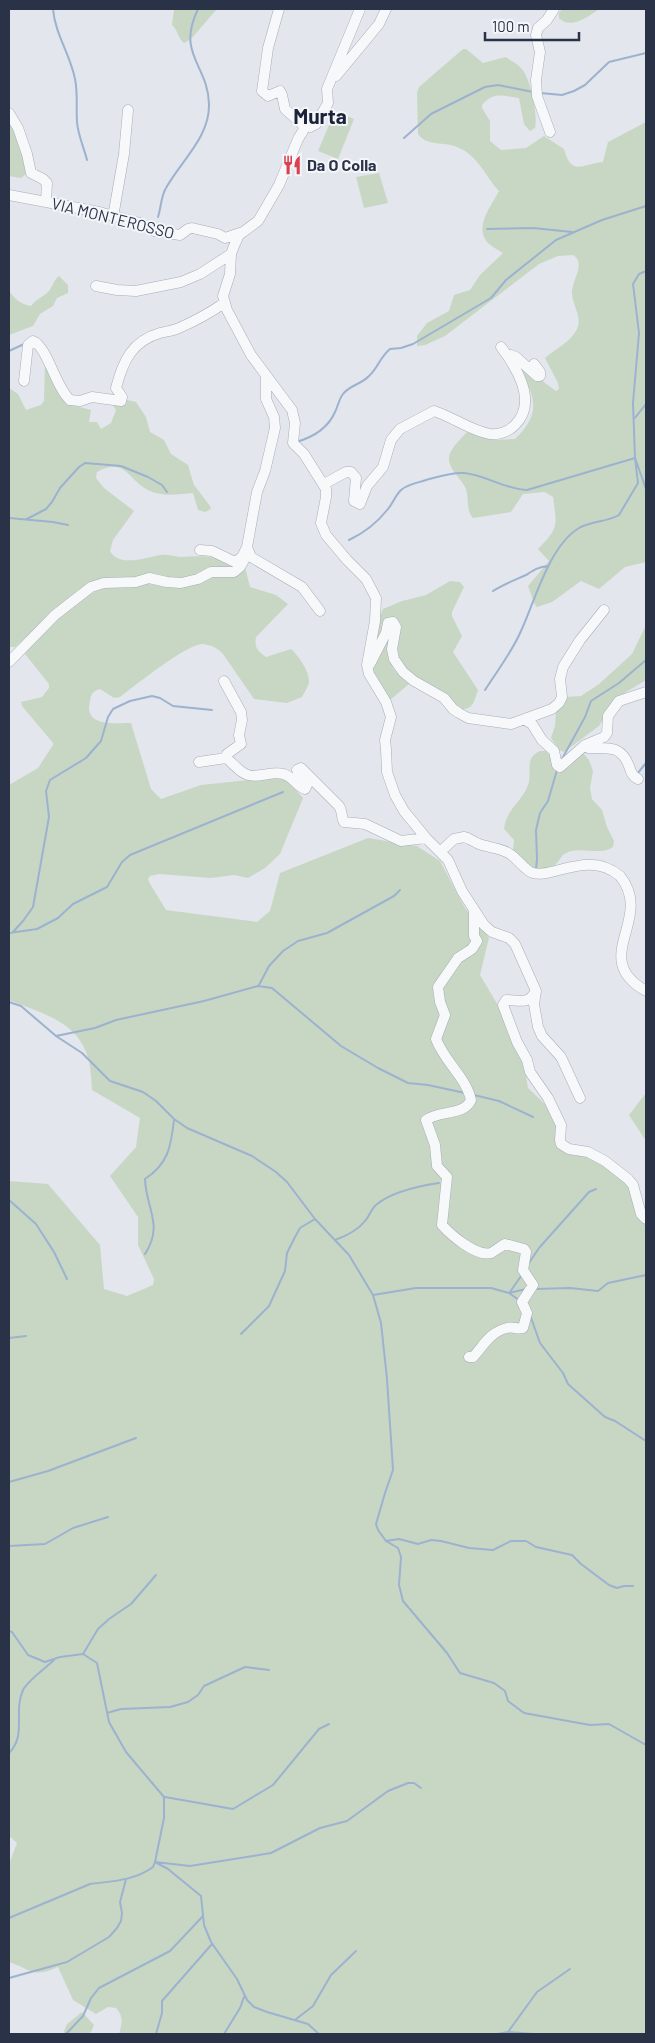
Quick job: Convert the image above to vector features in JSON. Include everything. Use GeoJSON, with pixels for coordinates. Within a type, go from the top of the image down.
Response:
{"type":"FeatureCollection","features":[{"type":"Feature","properties":{"kind":"street"},"geometry":{"type":"LineString","coordinates":[[279,9],[268,48],[262,91],[268,96],[277,91],[282,93],[285,109],[295,116],[305,128]]}},
{"type":"Feature","properties":{"kind":"street"},"geometry":{"type":"LineString","coordinates":[[360,9],[327,91],[328,103],[316,124],[305,128],[298,139],[279,184],[258,221],[239,235],[231,254],[230,274],[224,291],[224,303],[251,355],[292,410],[295,422],[293,443],[304,454],[324,484],[326,497],[322,523],[326,535],[347,560],[366,578],[376,598],[375,621],[367,665],[386,702],[391,717],[385,740],[390,784],[404,810],[426,838],[452,866],[458,884],[474,911],[492,932],[513,941],[536,991],[534,1004],[538,1027],[542,1036],[561,1057],[580,1098]]}},
{"type":"Feature","properties":{"kind":"street"},"geometry":{"type":"LineString","coordinates":[[331,82],[379,24],[386,9]]}},
{"type":"Feature","properties":{"kind":"street"},"geometry":{"type":"LineString","coordinates":[[550,132],[537,96],[536,80],[540,52],[536,35],[538,28],[547,20],[554,9]]}},
{"type":"Feature","properties":{"kind":"street"},"geometry":{"type":"LineString","coordinates":[[113,217],[124,154],[128,110]]}},
{"type":"Feature","properties":{"kind":"street"},"geometry":{"type":"LineString","coordinates":[[9,113],[18,128],[27,154],[30,171],[34,176],[42,178],[47,182],[46,201]]}},
{"type":"Feature","properties":{"kind":"street","name":"VIA MONTEROSSO"},"geometry":{"type":"LineString","coordinates":[[9,195],[100,212],[140,223],[154,231],[180,235],[192,228],[218,234],[225,238],[244,231]]}},
{"type":"Feature","properties":{"kind":"street"},"geometry":{"type":"LineString","coordinates":[[96,286],[136,291],[181,282],[200,274],[231,254]]}},
{"type":"Feature","properties":{"kind":"street"},"geometry":{"type":"LineString","coordinates":[[24,381],[28,345],[33,341],[39,346],[46,357],[58,384],[70,400],[80,401],[92,396],[121,402],[122,397],[116,388],[128,354],[140,343],[152,336],[179,328],[224,303]]}},
{"type":"Feature","properties":{"kind":"street"},"geometry":{"type":"LineString","coordinates":[[324,484],[346,472],[351,472],[356,478],[354,502],[360,504],[367,486],[383,467],[391,440],[400,429],[434,411],[489,434],[500,434],[511,429],[524,415],[526,400],[521,380],[509,357],[501,347]]}},
{"type":"Feature","properties":{"kind":"street"},"geometry":{"type":"LineString","coordinates":[[509,357],[511,355],[516,356],[537,376],[540,376],[540,372],[534,364]]}},
{"type":"Feature","properties":{"kind":"street"},"geometry":{"type":"LineString","coordinates":[[9,662],[55,615],[91,587],[104,583],[136,582],[149,578],[182,583],[198,579],[211,572],[234,572],[240,567],[244,560],[257,492],[265,471],[275,428],[274,417],[266,399],[266,375]]}},
{"type":"Feature","properties":{"kind":"street"},"geometry":{"type":"LineString","coordinates":[[200,550],[212,551],[235,562],[242,557],[247,547]]}},
{"type":"Feature","properties":{"kind":"street"},"geometry":{"type":"LineString","coordinates":[[247,547],[251,557],[302,587],[320,611]]}},
{"type":"Feature","properties":{"kind":"street"},"geometry":{"type":"LineString","coordinates":[[367,665],[370,664],[388,623],[394,622],[396,625],[392,650],[394,659],[403,672],[414,681],[444,698],[452,710],[468,718],[511,724],[552,709],[559,703],[562,697],[560,679],[563,667],[580,640],[604,610]]}},
{"type":"Feature","properties":{"kind":"street"},"geometry":{"type":"LineString","coordinates":[[224,681],[235,699],[242,716],[239,735],[241,744],[228,754],[226,758]]}},
{"type":"Feature","properties":{"kind":"street"},"geometry":{"type":"LineString","coordinates":[[524,719],[532,724],[542,740],[554,751],[557,766],[563,766],[585,745],[608,734],[608,716],[619,701],[646,692]]}},
{"type":"Feature","properties":{"kind":"street"},"geometry":{"type":"LineString","coordinates":[[581,749],[607,748],[619,751],[624,756],[631,774],[638,779]]}},
{"type":"Feature","properties":{"kind":"street"},"geometry":{"type":"LineString","coordinates":[[199,762],[226,758],[248,775],[284,774],[303,790],[307,786],[297,770],[301,768],[339,806],[344,822],[366,824],[401,841],[426,838]]}},
{"type":"Feature","properties":{"kind":"street"},"geometry":{"type":"LineString","coordinates":[[440,852],[454,839],[464,836],[478,844],[508,852],[530,872],[543,874],[595,864],[605,866],[621,877],[635,895],[638,905],[638,919],[623,956],[625,969],[635,985],[646,991]]}},
{"type":"Feature","properties":{"kind":"street"},"geometry":{"type":"LineString","coordinates":[[469,1358],[473,1357],[492,1334],[506,1328],[523,1328],[527,1314],[522,1302],[534,1285],[523,1270],[526,1252],[524,1249],[505,1244],[491,1252],[482,1253],[452,1236],[442,1225],[448,1177],[438,1166],[435,1145],[426,1120],[437,1115],[461,1110],[471,1100],[464,1084],[445,1057],[436,1039],[445,1014],[440,1002],[438,987],[458,958],[472,949],[476,941],[474,936],[474,911]]}},
{"type":"Feature","properties":{"kind":"street"},"geometry":{"type":"LineString","coordinates":[[536,991],[533,997],[526,1001],[506,1000],[503,1006],[517,1042],[527,1060],[530,1072],[548,1098],[561,1126],[561,1144],[569,1149],[588,1152],[605,1161],[628,1179],[634,1185],[641,1214],[646,1218]]}},
{"type":"Feature","properties":{"kind":"green space"},"geometry":{"type":"Polygon","coordinates":[[[174,9],[217,9],[191,39],[184,43],[172,25],[174,9]]]}},
{"type":"Feature","properties":{"kind":"green space"},"geometry":{"type":"Polygon","coordinates":[[[562,9],[599,9],[579,21],[568,23],[559,18],[559,13],[562,9]]]}},
{"type":"Feature","properties":{"kind":"green space"},"geometry":{"type":"Polygon","coordinates":[[[463,49],[466,49],[483,63],[506,57],[520,67],[528,81],[536,115],[535,128],[530,131],[524,124],[519,98],[499,95],[490,98],[482,105],[490,121],[490,141],[501,150],[526,148],[544,136],[564,149],[570,163],[578,167],[603,162],[608,142],[646,122],[646,562],[625,567],[599,589],[581,581],[552,602],[537,607],[528,586],[549,561],[538,549],[550,536],[555,526],[553,497],[545,492],[523,494],[511,512],[473,518],[469,512],[466,489],[453,470],[449,458],[453,448],[467,432],[494,440],[515,439],[524,429],[533,410],[533,401],[527,383],[515,361],[556,391],[559,389],[558,383],[545,358],[567,342],[577,329],[579,319],[572,291],[579,267],[577,258],[573,255],[558,256],[539,264],[445,336],[425,345],[417,346],[417,336],[427,323],[449,311],[454,295],[470,290],[480,275],[503,253],[487,242],[483,236],[482,229],[489,209],[499,191],[476,160],[470,155],[452,145],[426,141],[418,134],[417,93],[419,87],[463,49]]]}},
{"type":"Feature","properties":{"kind":"green space"},"geometry":{"type":"Polygon","coordinates":[[[335,111],[354,119],[338,159],[318,151],[335,111]]]}},
{"type":"Feature","properties":{"kind":"green space"},"geometry":{"type":"Polygon","coordinates":[[[9,120],[25,151],[26,174],[21,178],[9,176],[9,120]]]}},
{"type":"Feature","properties":{"kind":"green space"},"geometry":{"type":"Polygon","coordinates":[[[379,173],[388,203],[364,208],[356,177],[379,173]]]}},
{"type":"Feature","properties":{"kind":"green space"},"geometry":{"type":"Polygon","coordinates":[[[59,276],[68,285],[68,293],[57,298],[53,306],[40,314],[33,326],[9,335],[9,290],[18,301],[31,306],[49,291],[59,276]]]}},
{"type":"Feature","properties":{"kind":"green space"},"geometry":{"type":"Polygon","coordinates":[[[45,360],[72,405],[91,410],[89,422],[97,422],[101,429],[111,423],[116,410],[111,402],[123,403],[127,400],[136,402],[146,417],[150,432],[164,440],[171,454],[188,465],[194,485],[210,506],[211,509],[205,512],[198,510],[193,493],[166,495],[150,491],[121,468],[107,468],[97,472],[96,478],[104,488],[134,511],[113,540],[110,551],[114,556],[120,559],[134,560],[164,555],[194,556],[218,559],[230,563],[229,568],[179,579],[109,578],[42,623],[15,647],[9,647],[9,388],[18,394],[26,410],[41,405],[44,401],[45,360]]]}},
{"type":"Feature","properties":{"kind":"green space"},"geometry":{"type":"Polygon","coordinates":[[[245,567],[250,587],[276,595],[288,604],[256,637],[256,647],[266,657],[291,649],[294,652],[303,664],[309,678],[302,697],[287,703],[254,699],[223,654],[214,647],[203,644],[195,646],[173,658],[120,697],[114,698],[100,689],[94,692],[90,699],[89,709],[91,715],[96,719],[109,723],[131,723],[151,789],[161,799],[201,785],[279,777],[288,781],[303,798],[280,854],[265,868],[248,878],[234,875],[211,878],[159,874],[150,876],[149,882],[166,910],[257,922],[270,911],[280,873],[368,838],[417,846],[440,861],[465,908],[489,938],[480,975],[499,1007],[524,1063],[528,1088],[551,1110],[559,1128],[555,1139],[564,1152],[580,1153],[602,1163],[631,1187],[646,1222],[646,2034],[119,2034],[122,2020],[116,2008],[108,2007],[96,2014],[73,2000],[58,1967],[43,1972],[33,1972],[9,1962],[9,1864],[17,1843],[9,1836],[9,1181],[48,1184],[100,1245],[104,1289],[127,1296],[153,1285],[154,1279],[138,1245],[138,1217],[110,1176],[136,1147],[140,1118],[92,1090],[88,1056],[73,1032],[54,1018],[9,1000],[9,785],[38,768],[53,745],[22,706],[21,702],[42,697],[49,688],[49,684],[25,654],[30,646],[67,610],[86,596],[105,587],[131,588],[143,583],[212,576],[245,567]]]}},
{"type":"Feature","properties":{"kind":"green space"},"geometry":{"type":"Polygon","coordinates":[[[450,581],[460,582],[464,587],[452,612],[452,616],[462,636],[453,652],[478,690],[473,704],[465,709],[460,709],[442,692],[430,684],[416,679],[396,658],[399,626],[372,653],[383,609],[402,601],[426,595],[450,581]]]}},
{"type":"Feature","properties":{"kind":"green space"},"geometry":{"type":"Polygon","coordinates":[[[646,625],[646,680],[618,697],[599,726],[564,752],[559,750],[551,738],[555,726],[556,712],[566,697],[581,696],[599,684],[632,654],[646,625]]]}},
{"type":"Feature","properties":{"kind":"green space"},"geometry":{"type":"Polygon","coordinates":[[[389,639],[391,665],[397,674],[409,684],[390,700],[373,675],[371,666],[384,643],[389,639]]]}},
{"type":"Feature","properties":{"kind":"green space"},"geometry":{"type":"Polygon","coordinates":[[[540,751],[546,751],[559,773],[580,753],[583,753],[589,760],[593,771],[590,788],[592,799],[602,810],[614,841],[613,847],[602,851],[582,850],[569,852],[563,855],[553,868],[534,870],[513,850],[514,840],[504,829],[505,822],[528,785],[530,762],[535,754],[540,751]]]}},
{"type":"Feature","properties":{"kind":"green space"},"geometry":{"type":"Polygon","coordinates":[[[646,1093],[646,1141],[629,1115],[646,1093]]]}},
{"type":"Feature","properties":{"kind":"green space"},"geometry":{"type":"Polygon","coordinates":[[[82,2012],[94,2025],[91,2032],[87,2034],[63,2034],[67,2024],[82,2012]]]}},
{"type":"Feature","properties":{"kind":"waterway"},"geometry":{"type":"LineString","coordinates":[[53,9],[54,18],[75,79],[78,127],[87,160]]}},
{"type":"Feature","properties":{"kind":"waterway"},"geometry":{"type":"LineString","coordinates":[[158,217],[164,191],[200,138],[208,116],[207,90],[195,59],[190,38],[192,25],[198,9]]}},
{"type":"Feature","properties":{"kind":"waterway"},"geometry":{"type":"LineString","coordinates":[[540,93],[562,95],[574,91],[585,85],[609,62],[646,53]]}},
{"type":"Feature","properties":{"kind":"waterway"},"geometry":{"type":"LineString","coordinates":[[404,138],[431,114],[485,87],[498,85],[533,92]]}},
{"type":"Feature","properties":{"kind":"waterway"},"geometry":{"type":"LineString","coordinates":[[296,442],[314,435],[324,427],[332,418],[343,394],[369,376],[390,349],[413,344],[491,298],[506,280],[556,240],[602,220],[646,206]]}},
{"type":"Feature","properties":{"kind":"waterway"},"geometry":{"type":"LineString","coordinates":[[487,229],[533,228],[572,232]]}},
{"type":"Feature","properties":{"kind":"waterway"},"geometry":{"type":"LineString","coordinates":[[646,271],[639,274],[633,284],[639,333],[633,403],[635,458],[646,489]]}},
{"type":"Feature","properties":{"kind":"waterway"},"geometry":{"type":"LineString","coordinates":[[9,351],[24,344]]}},
{"type":"Feature","properties":{"kind":"waterway"},"geometry":{"type":"LineString","coordinates":[[634,419],[646,404]]}},
{"type":"Feature","properties":{"kind":"waterway"},"geometry":{"type":"LineString","coordinates":[[349,540],[375,523],[390,507],[401,490],[426,480],[449,474],[464,473],[527,490],[635,458],[638,483],[619,515],[579,528],[568,536],[559,547],[544,575],[517,639],[485,690]]}},
{"type":"Feature","properties":{"kind":"waterway"},"geometry":{"type":"LineString","coordinates":[[27,519],[46,509],[60,488],[85,463],[121,466],[148,477],[162,485],[167,492]]}},
{"type":"Feature","properties":{"kind":"waterway"},"geometry":{"type":"LineString","coordinates":[[9,518],[68,525]]}},
{"type":"Feature","properties":{"kind":"waterway"},"geometry":{"type":"LineString","coordinates":[[493,591],[536,569],[548,566]]}},
{"type":"Feature","properties":{"kind":"waterway"},"geometry":{"type":"LineString","coordinates":[[562,759],[585,717],[591,701],[619,683],[646,660]]}},
{"type":"Feature","properties":{"kind":"waterway"},"geometry":{"type":"LineString","coordinates":[[13,932],[33,907],[49,817],[46,791],[50,780],[86,758],[101,741],[108,717],[113,709],[130,701],[152,696],[160,698],[173,706],[212,710]]}},
{"type":"Feature","properties":{"kind":"waterway"},"geometry":{"type":"LineString","coordinates":[[637,774],[646,763]]}},
{"type":"Feature","properties":{"kind":"waterway"},"geometry":{"type":"LineString","coordinates":[[536,869],[536,830],[540,813],[548,801],[557,770]]}},
{"type":"Feature","properties":{"kind":"waterway"},"geometry":{"type":"LineString","coordinates":[[9,933],[37,929],[58,918],[73,904],[107,887],[122,862],[130,855],[283,792]]}},
{"type":"Feature","properties":{"kind":"waterway"},"geometry":{"type":"LineString","coordinates":[[259,985],[269,966],[283,951],[298,941],[327,933],[394,896],[400,890]]}},
{"type":"Feature","properties":{"kind":"waterway"},"geometry":{"type":"LineString","coordinates":[[56,1036],[95,1028],[116,1020],[204,1001],[258,986],[272,988],[341,1046],[378,1068],[408,1083],[465,1093]]}},
{"type":"Feature","properties":{"kind":"waterway"},"geometry":{"type":"LineString","coordinates":[[9,1002],[21,1006],[56,1036],[82,1053],[110,1081],[143,1092],[187,1128],[252,1156],[276,1172],[287,1182],[315,1219],[349,1255],[373,1295],[381,1323],[387,1379],[393,1470],[376,1524],[386,1541],[398,1548],[401,1557],[399,1585],[403,1601],[447,1653],[460,1673],[494,1683],[505,1691],[508,1701],[524,1713],[590,1725],[609,1724],[646,1745]]}},
{"type":"Feature","properties":{"kind":"waterway"},"geometry":{"type":"LineString","coordinates":[[474,1095],[499,1101],[533,1117]]}},
{"type":"Feature","properties":{"kind":"waterway"},"geometry":{"type":"LineString","coordinates":[[145,1254],[150,1244],[154,1225],[145,1179],[159,1167],[167,1154],[170,1147],[174,1120]]}},
{"type":"Feature","properties":{"kind":"waterway"},"geometry":{"type":"LineString","coordinates":[[335,1240],[359,1227],[374,1207],[389,1196],[439,1183]]}},
{"type":"Feature","properties":{"kind":"waterway"},"geometry":{"type":"LineString","coordinates":[[529,1263],[539,1248],[589,1192],[596,1189]]}},
{"type":"Feature","properties":{"kind":"waterway"},"geometry":{"type":"LineString","coordinates":[[9,1200],[36,1224],[54,1252],[67,1279]]}},
{"type":"Feature","properties":{"kind":"waterway"},"geometry":{"type":"LineString","coordinates":[[241,1334],[269,1306],[285,1271],[287,1253],[295,1237],[300,1228],[315,1219]]}},
{"type":"Feature","properties":{"kind":"waterway"},"geometry":{"type":"LineString","coordinates":[[536,1289],[570,1288],[598,1291],[608,1283],[646,1275]]}},
{"type":"Feature","properties":{"kind":"waterway"},"geometry":{"type":"LineString","coordinates":[[510,1292],[521,1276]]}},
{"type":"Feature","properties":{"kind":"waterway"},"geometry":{"type":"LineString","coordinates":[[373,1295],[416,1288],[491,1288],[509,1293],[519,1300]]}},
{"type":"Feature","properties":{"kind":"waterway"},"geometry":{"type":"LineString","coordinates":[[509,1293],[526,1289]]}},
{"type":"Feature","properties":{"kind":"waterway"},"geometry":{"type":"LineString","coordinates":[[530,1315],[540,1343],[563,1373],[568,1384],[605,1417],[615,1421],[646,1441]]}},
{"type":"Feature","properties":{"kind":"waterway"},"geometry":{"type":"LineString","coordinates":[[9,1338],[26,1336]]}},
{"type":"Feature","properties":{"kind":"waterway"},"geometry":{"type":"LineString","coordinates":[[9,1482],[48,1471],[136,1438]]}},
{"type":"Feature","properties":{"kind":"waterway"},"geometry":{"type":"LineString","coordinates":[[9,1546],[45,1544],[73,1528],[108,1517]]}},
{"type":"Feature","properties":{"kind":"waterway"},"geometry":{"type":"LineString","coordinates":[[386,1541],[399,1539],[418,1544],[431,1540],[469,1548],[493,1550],[511,1541],[526,1541],[536,1547],[572,1555],[609,1585],[617,1588],[633,1586]]}},
{"type":"Feature","properties":{"kind":"waterway"},"geometry":{"type":"LineString","coordinates":[[83,1654],[98,1629],[131,1604],[156,1575]]}},
{"type":"Feature","properties":{"kind":"waterway"},"geometry":{"type":"LineString","coordinates":[[9,1631],[12,1632],[28,1655],[45,1662],[60,1657],[83,1654],[97,1663],[109,1722],[126,1752],[164,1797],[164,1818],[155,1862],[168,1869],[201,1896],[204,1925],[211,1942],[237,1979],[247,2000],[254,2007],[308,2024],[319,2034]]}},
{"type":"Feature","properties":{"kind":"waterway"},"geometry":{"type":"LineString","coordinates":[[9,1753],[14,1746],[19,1731],[19,1707],[23,1690],[33,1678],[54,1660]]}},
{"type":"Feature","properties":{"kind":"waterway"},"geometry":{"type":"LineString","coordinates":[[107,1713],[121,1709],[170,1707],[188,1702],[198,1695],[204,1686],[245,1667],[269,1670]]}},
{"type":"Feature","properties":{"kind":"waterway"},"geometry":{"type":"LineString","coordinates":[[165,1797],[233,1809],[273,1785],[319,1729],[329,1724]]}},
{"type":"Feature","properties":{"kind":"waterway"},"geometry":{"type":"LineString","coordinates":[[9,1918],[90,1884],[123,1880],[146,1872],[153,1867],[155,1862],[190,1866],[271,1853],[320,1828],[347,1821],[388,1791],[408,1783],[414,1783],[421,1788]]}},
{"type":"Feature","properties":{"kind":"waterway"},"geometry":{"type":"LineString","coordinates":[[9,1978],[67,1962],[109,1937],[121,1921],[120,1902],[126,1879]]}},
{"type":"Feature","properties":{"kind":"waterway"},"geometry":{"type":"LineString","coordinates":[[66,2034],[83,2016],[91,1998],[99,1988],[170,1951],[203,1916]]}},
{"type":"Feature","properties":{"kind":"waterway"},"geometry":{"type":"LineString","coordinates":[[156,2034],[162,2013],[162,2001],[212,1944]]}},
{"type":"Feature","properties":{"kind":"waterway"},"geometry":{"type":"LineString","coordinates":[[295,2020],[313,2006],[331,1975],[356,1951]]}},
{"type":"Feature","properties":{"kind":"waterway"},"geometry":{"type":"LineString","coordinates":[[508,2032],[537,1992],[570,1969]]}},
{"type":"Feature","properties":{"kind":"waterway"},"geometry":{"type":"LineString","coordinates":[[224,2034],[240,2008],[244,1997]]}},
{"type":"Feature","properties":{"kind":"waterway"},"geometry":{"type":"LineString","coordinates":[[497,2034],[508,2032],[534,2034]]}},
{"type":"Feature","properties":{"kind":"place","name":"Da O Colla"},"geometry":{"type":"Point","coordinates":[292,165]}},
{"type":"Feature","properties":{"kind":"district","name":"Murta"},"geometry":{"type":"Point","coordinates":[320,117]}}]}
